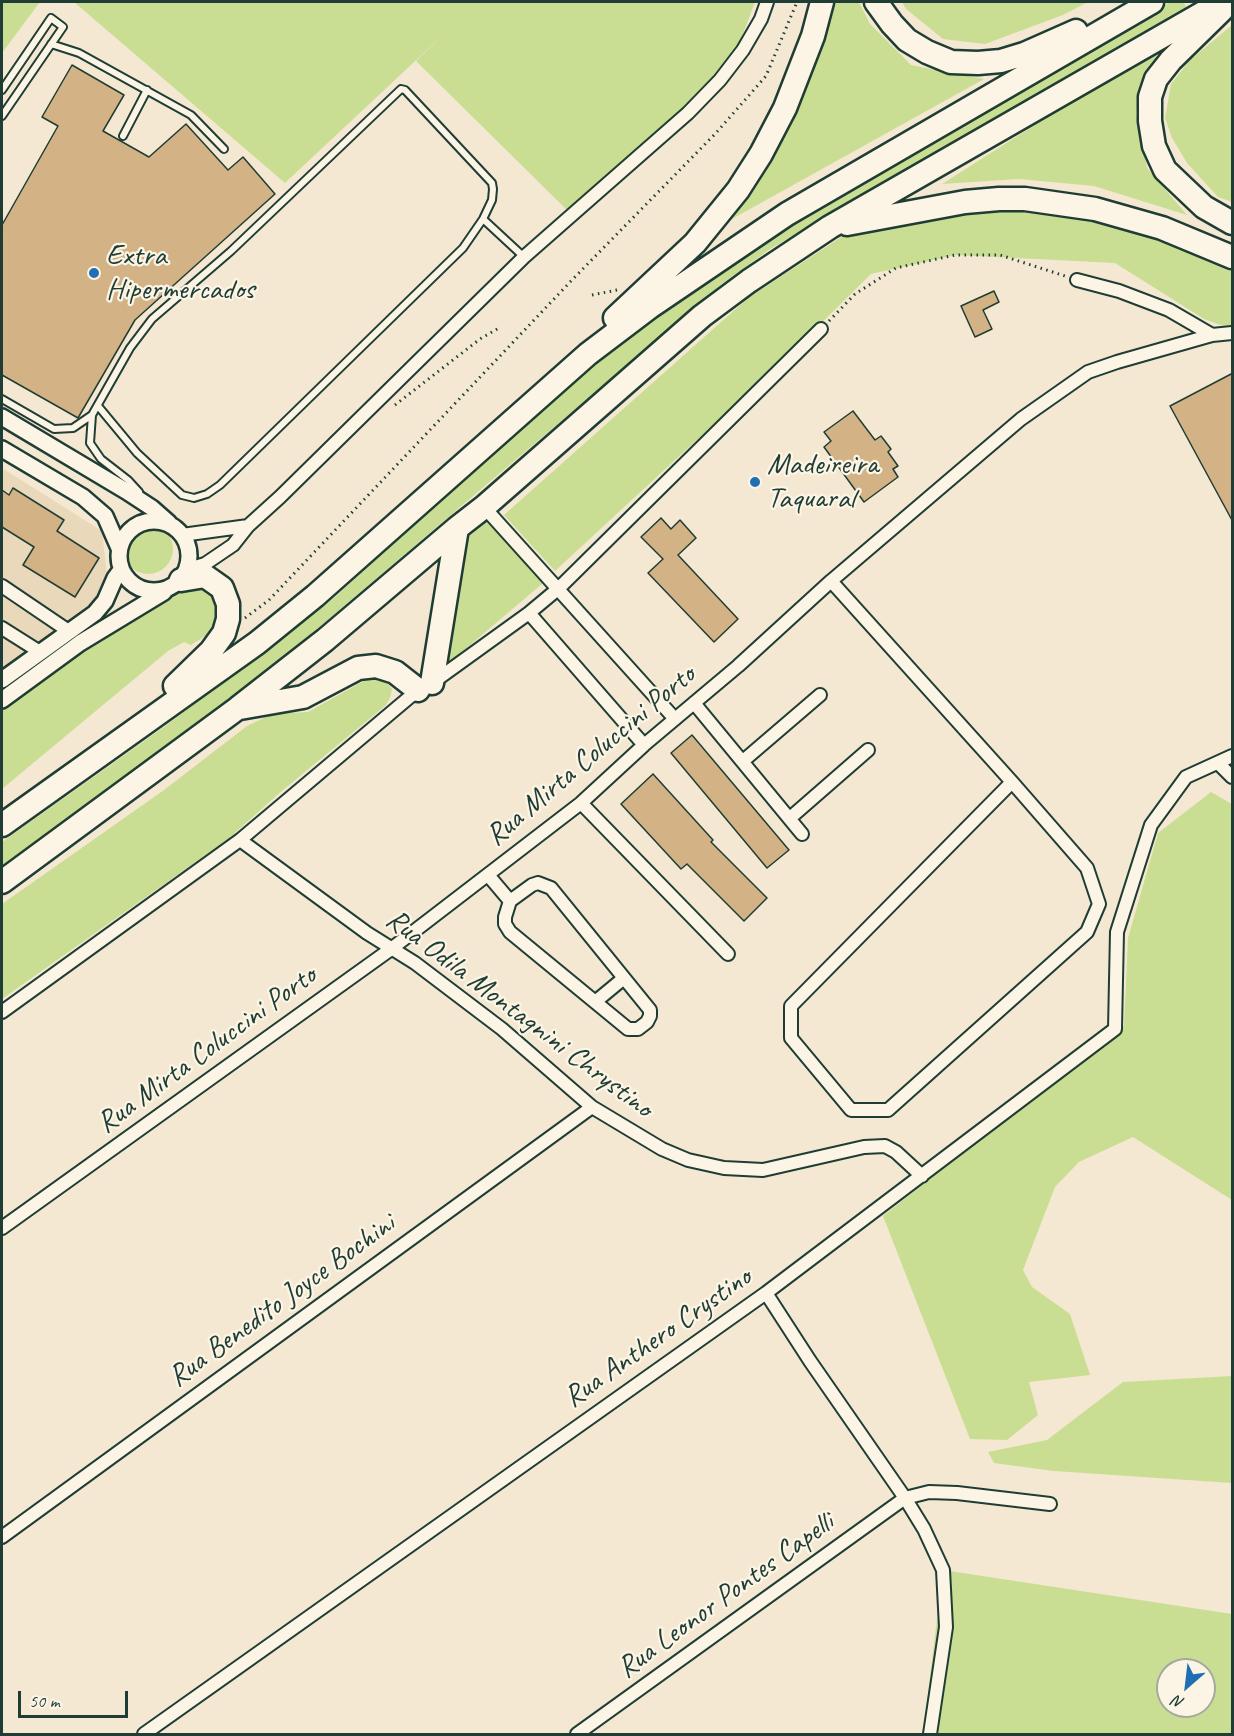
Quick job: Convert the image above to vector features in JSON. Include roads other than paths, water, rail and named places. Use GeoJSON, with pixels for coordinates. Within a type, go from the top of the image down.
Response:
{"type":"FeatureCollection","features":[{"type":"Feature","properties":{"kind":"highway"},"geometry":{"type":"LineString","coordinates":[[516,416],[547,383],[695,243],[738,190],[761,154],[785,108],[806,57],[822,2]]}},
{"type":"Feature","properties":{"kind":"highway"},"geometry":{"type":"LineString","coordinates":[[876,2],[891,24],[907,40],[927,52],[951,62],[978,63],[1001,61],[1024,54],[1121,9],[1147,2]]}},
{"type":"Feature","properties":{"kind":"highway"},"geometry":{"type":"LineString","coordinates":[[2,823],[257,643],[315,596],[516,416],[605,340],[694,276],[788,214],[1152,2]]}},
{"type":"Feature","properties":{"kind":"highway"},"geometry":{"type":"LineString","coordinates":[[2,882],[238,708],[325,640],[484,507],[702,316],[749,281],[830,227],[1222,2]]}},
{"type":"Feature","properties":{"kind":"highway"},"geometry":{"type":"LineString","coordinates":[[1230,2],[1171,60],[1156,79],[1150,97],[1150,121],[1154,146],[1164,170],[1204,207],[1233,223]]}},
{"type":"Feature","properties":{"kind":"highway"},"geometry":{"type":"LineString","coordinates":[[830,227],[965,202],[1025,199],[1095,209],[1162,228],[1233,257]]}},
{"type":"Feature","properties":{"kind":"highway"},"geometry":{"type":"LineString","coordinates":[[238,708],[303,697],[357,668],[376,666],[425,686],[457,528]]}},
{"type":"Feature","properties":{"kind":"highway"},"geometry":{"type":"LineString","coordinates":[[2,823],[184,679],[211,651],[224,633],[228,619],[228,604],[222,588],[205,576],[180,579]]}},
{"type":"Feature","properties":{"kind":"street"},"geometry":{"type":"LineString","coordinates":[[248,526],[178,531],[163,522],[141,523],[123,538],[118,559],[121,570],[127,580],[136,587],[160,592],[233,545],[248,526],[524,257],[688,113],[720,80],[743,50],[761,19],[767,2]]}},
{"type":"Feature","properties":{"kind":"street"},"geometry":{"type":"LineString","coordinates":[[1077,280],[1119,291],[1169,310],[1212,335]]}},
{"type":"Feature","properties":{"kind":"street"},"geometry":{"type":"LineString","coordinates":[[2,1012],[240,840],[425,686],[529,613],[559,588],[821,329]]}},
{"type":"Feature","properties":{"kind":"street","name":"Rua Mirta Coluccini Porto"},"geometry":{"type":"LineString","coordinates":[[2,1228],[391,949],[581,803],[644,745],[738,666],[831,580],[1022,418],[1088,372],[1212,335],[1233,333]]}},
{"type":"Feature","properties":{"kind":"street"},"geometry":{"type":"LineString","coordinates":[[2,417],[152,508],[178,531],[188,546],[180,579],[80,644],[2,700]]}},
{"type":"Feature","properties":{"kind":"street"},"geometry":{"type":"LineString","coordinates":[[2,449],[83,497],[105,516],[119,548]]}},
{"type":"Feature","properties":{"kind":"street"},"geometry":{"type":"LineString","coordinates":[[484,507],[675,719]]}},
{"type":"Feature","properties":{"kind":"street"},"geometry":{"type":"LineString","coordinates":[[2,680],[95,613],[105,601],[121,570]]}},
{"type":"Feature","properties":{"kind":"street"},"geometry":{"type":"LineString","coordinates":[[831,580],[1012,782],[1087,868],[1100,904],[1087,932],[888,1110],[851,1110],[791,1038],[791,1006],[1012,782]]}},
{"type":"Feature","properties":{"kind":"street"},"geometry":{"type":"LineString","coordinates":[[2,586],[70,632]]}},
{"type":"Feature","properties":{"kind":"street"},"geometry":{"type":"LineString","coordinates":[[529,613],[644,745]]}},
{"type":"Feature","properties":{"kind":"street"},"geometry":{"type":"LineString","coordinates":[[2,628],[40,652]]}},
{"type":"Feature","properties":{"kind":"street"},"geometry":{"type":"LineString","coordinates":[[743,761],[820,695]]}},
{"type":"Feature","properties":{"kind":"street"},"geometry":{"type":"LineString","coordinates":[[694,704],[802,834]]}},
{"type":"Feature","properties":{"kind":"street"},"geometry":{"type":"LineString","coordinates":[[790,818],[868,750]]}},
{"type":"Feature","properties":{"kind":"street"},"geometry":{"type":"LineString","coordinates":[[1233,756],[1218,763],[1233,777]]}},
{"type":"Feature","properties":{"kind":"street","name":"Rua Anthero Crystino"},"geometry":{"type":"LineString","coordinates":[[144,1734],[766,1293],[1115,1029],[1117,932],[1151,825],[1186,777],[1218,763]]}},
{"type":"Feature","properties":{"kind":"street"},"geometry":{"type":"LineString","coordinates":[[581,803],[728,954]]}},
{"type":"Feature","properties":{"kind":"street","name":"Rua Odila Montagnini Chrystino"},"geometry":{"type":"LineString","coordinates":[[240,840],[367,933],[415,963],[502,1029],[592,1107],[662,1149],[688,1160],[724,1168],[763,1170],[875,1145],[885,1146],[896,1152],[922,1176]]}},
{"type":"Feature","properties":{"kind":"street"},"geometry":{"type":"LineString","coordinates":[[488,875],[510,901]]}},
{"type":"Feature","properties":{"kind":"street"},"geometry":{"type":"LineString","coordinates":[[544,884],[551,888],[624,978],[650,1010],[647,1022],[638,1029],[628,1029],[510,932],[505,917],[510,901],[532,885],[544,884]]}},
{"type":"Feature","properties":{"kind":"street"},"geometry":{"type":"LineString","coordinates":[[595,1002],[624,978]]}},
{"type":"Feature","properties":{"kind":"street","name":"Rua Benedito Joyce Bochini"},"geometry":{"type":"LineString","coordinates":[[2,1537],[592,1107]]}},
{"type":"Feature","properties":{"kind":"street"},"geometry":{"type":"LineString","coordinates":[[766,1293],[843,1410],[905,1498],[924,1529],[943,1570],[946,1627],[930,1734]]}},
{"type":"Feature","properties":{"kind":"street"},"geometry":{"type":"LineString","coordinates":[[905,1498],[929,1492],[1050,1503]]}},
{"type":"Feature","properties":{"kind":"street","name":"Rua Leonor Pontes Capelli"},"geometry":{"type":"LineString","coordinates":[[577,1734],[905,1498]]}},
{"type":"Feature","properties":{"kind":"lane"},"geometry":{"type":"LineString","coordinates":[[2,90],[51,18],[63,27],[2,117]]}},
{"type":"Feature","properties":{"kind":"lane"},"geometry":{"type":"LineString","coordinates":[[51,44],[79,52],[191,115],[224,149]]}},
{"type":"Feature","properties":{"kind":"lane"},"geometry":{"type":"LineString","coordinates":[[2,399],[54,429],[73,428],[92,415],[130,348],[152,319],[231,251],[401,89],[405,90],[492,183],[494,189],[492,200],[483,219],[463,248],[220,485],[207,494],[194,498],[182,495],[137,453],[98,406]]}},
{"type":"Feature","properties":{"kind":"lane"},"geometry":{"type":"LineString","coordinates":[[123,136],[147,90]]}},
{"type":"Feature","properties":{"kind":"lane"},"geometry":{"type":"LineString","coordinates":[[483,219],[524,257]]}},
{"type":"Feature","properties":{"kind":"lane"},"geometry":{"type":"LineString","coordinates":[[92,415],[90,443],[96,453],[128,480],[152,508]]}},
{"type":"Feature","properties":{"kind":"place","name":"Extra Hipermercados"},"geometry":{"type":"Point","coordinates":[94,273]}},
{"type":"Feature","properties":{"kind":"place","name":"Madeireira Taquaral"},"geometry":{"type":"Point","coordinates":[755,482]}}]}
